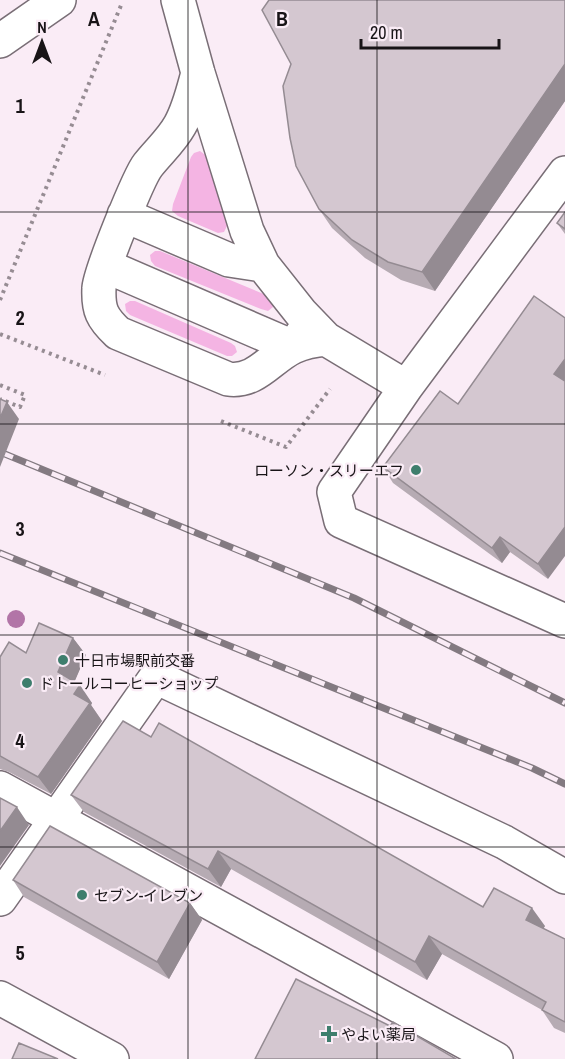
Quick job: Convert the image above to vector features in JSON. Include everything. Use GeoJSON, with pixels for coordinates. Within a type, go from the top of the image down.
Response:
{"type":"FeatureCollection","features":[{"type":"Feature","properties":{"kind":"street"},"geometry":{"type":"LineString","coordinates":[[0,41],[59,0]]}},
{"type":"Feature","properties":{"kind":"street"},"geometry":{"type":"LineString","coordinates":[[178,0],[247,231],[263,265],[301,313],[326,339],[406,387]]}},
{"type":"Feature","properties":{"kind":"street"},"geometry":{"type":"LineString","coordinates":[[198,73],[189,106],[180,124],[167,145],[147,166],[124,215],[98,285],[100,305],[105,320],[118,333],[228,379],[239,381],[251,377],[300,339],[303,330],[301,313]]}},
{"type":"Feature","properties":{"kind":"street"},"geometry":{"type":"LineString","coordinates":[[565,173],[406,387],[334,492],[341,521],[565,621]]}},
{"type":"Feature","properties":{"kind":"street"},"geometry":{"type":"LineString","coordinates":[[124,215],[229,260],[263,265]]}},
{"type":"Feature","properties":{"kind":"street"},"geometry":{"type":"LineString","coordinates":[[106,266],[292,347],[313,340],[326,339]]}},
{"type":"Feature","properties":{"kind":"street"},"geometry":{"type":"LineString","coordinates":[[0,899],[156,677],[504,842],[565,877]]}},
{"type":"Feature","properties":{"kind":"street"},"geometry":{"type":"LineString","coordinates":[[0,788],[496,1059]]}},
{"type":"Feature","properties":{"kind":"street"},"geometry":{"type":"LineString","coordinates":[[0,998],[112,1059]]}},
{"type":"Feature","properties":{"kind":"path"},"geometry":{"type":"LineString","coordinates":[[0,300],[122,3]]}},
{"type":"Feature","properties":{"kind":"path"},"geometry":{"type":"LineString","coordinates":[[0,385],[25,395],[20,407],[0,399]]}},
{"type":"Feature","properties":{"kind":"shaded area"},"geometry":{"type":"Polygon","coordinates":[[[200,151],[208,157],[228,224],[224,232],[218,233],[178,216],[172,211],[191,157],[200,151]]]}},
{"type":"Feature","properties":{"kind":"shaded area"},"geometry":{"type":"Polygon","coordinates":[[[155,251],[160,251],[266,295],[272,300],[273,307],[268,311],[261,309],[155,266],[150,255],[155,251]]]}},
{"type":"Feature","properties":{"kind":"shaded area"},"geometry":{"type":"Polygon","coordinates":[[[135,301],[231,343],[237,352],[232,356],[227,356],[130,315],[126,311],[125,304],[135,301]]]}},
{"type":"Feature","properties":{"kind":"building"},"geometry":{"type":"Polygon","coordinates":[[[269,0],[565,0],[565,64],[422,272],[388,262],[352,240],[319,209],[296,166],[283,86],[291,64],[262,10],[269,0]]]}},
{"type":"Feature","properties":{"kind":"building"},"geometry":{"type":"Polygon","coordinates":[[[565,212],[565,229],[557,223],[565,212]]]}},
{"type":"Feature","properties":{"kind":"building"},"geometry":{"type":"Polygon","coordinates":[[[534,296],[565,318],[565,359],[554,374],[565,381],[565,527],[538,564],[500,537],[492,548],[383,467],[440,391],[458,404],[534,296]]]}},
{"type":"Feature","properties":{"kind":"building"},"geometry":{"type":"Polygon","coordinates":[[[0,399],[7,402],[0,418],[0,399]]]}},
{"type":"Feature","properties":{"kind":"building"},"geometry":{"type":"Polygon","coordinates":[[[39,623],[73,638],[58,672],[80,685],[74,694],[90,703],[38,777],[0,756],[0,657],[9,642],[26,653],[39,623]]]}},
{"type":"Feature","properties":{"kind":"building"},"geometry":{"type":"Polygon","coordinates":[[[123,721],[151,737],[159,723],[483,907],[494,888],[532,908],[526,920],[565,939],[565,1022],[542,1010],[546,1002],[429,936],[415,962],[218,851],[208,869],[71,795],[123,721]]]}},
{"type":"Feature","properties":{"kind":"building"},"geometry":{"type":"Polygon","coordinates":[[[0,798],[17,807],[0,831],[0,798]]]}},
{"type":"Feature","properties":{"kind":"building"},"geometry":{"type":"Polygon","coordinates":[[[50,826],[190,903],[157,962],[13,880],[50,826]]]}},
{"type":"Feature","properties":{"kind":"building"},"geometry":{"type":"Polygon","coordinates":[[[296,979],[390,1026],[393,1022],[456,1059],[255,1059],[296,979]]]}},
{"type":"Feature","properties":{"kind":"building"},"geometry":{"type":"Polygon","coordinates":[[[19,1043],[58,1059],[12,1059],[19,1043]]]}},
{"type":"Feature","properties":{"kind":"railway"},"geometry":{"type":"LineString","coordinates":[[0,452],[354,598],[565,703]]}},
{"type":"Feature","properties":{"kind":"railway"},"geometry":{"type":"LineString","coordinates":[[0,553],[532,768],[565,784]]}},
{"type":"Feature","properties":{"kind":"place","name":"ローソン・スリーエフ"},"geometry":{"type":"Point","coordinates":[416,470]}},
{"type":"Feature","properties":{"kind":"place","name":"十日市場駅前交番"},"geometry":{"type":"Point","coordinates":[63,660]}},
{"type":"Feature","properties":{"kind":"place","name":"ドトールコーヒーショップ"},"geometry":{"type":"Point","coordinates":[27,683]}},
{"type":"Feature","properties":{"kind":"place","name":"セブン-イレブン"},"geometry":{"type":"Point","coordinates":[82,895]}},
{"type":"Feature","properties":{"kind":"place","name":"やよい薬局"},"geometry":{"type":"Point","coordinates":[329,1034]}}]}
